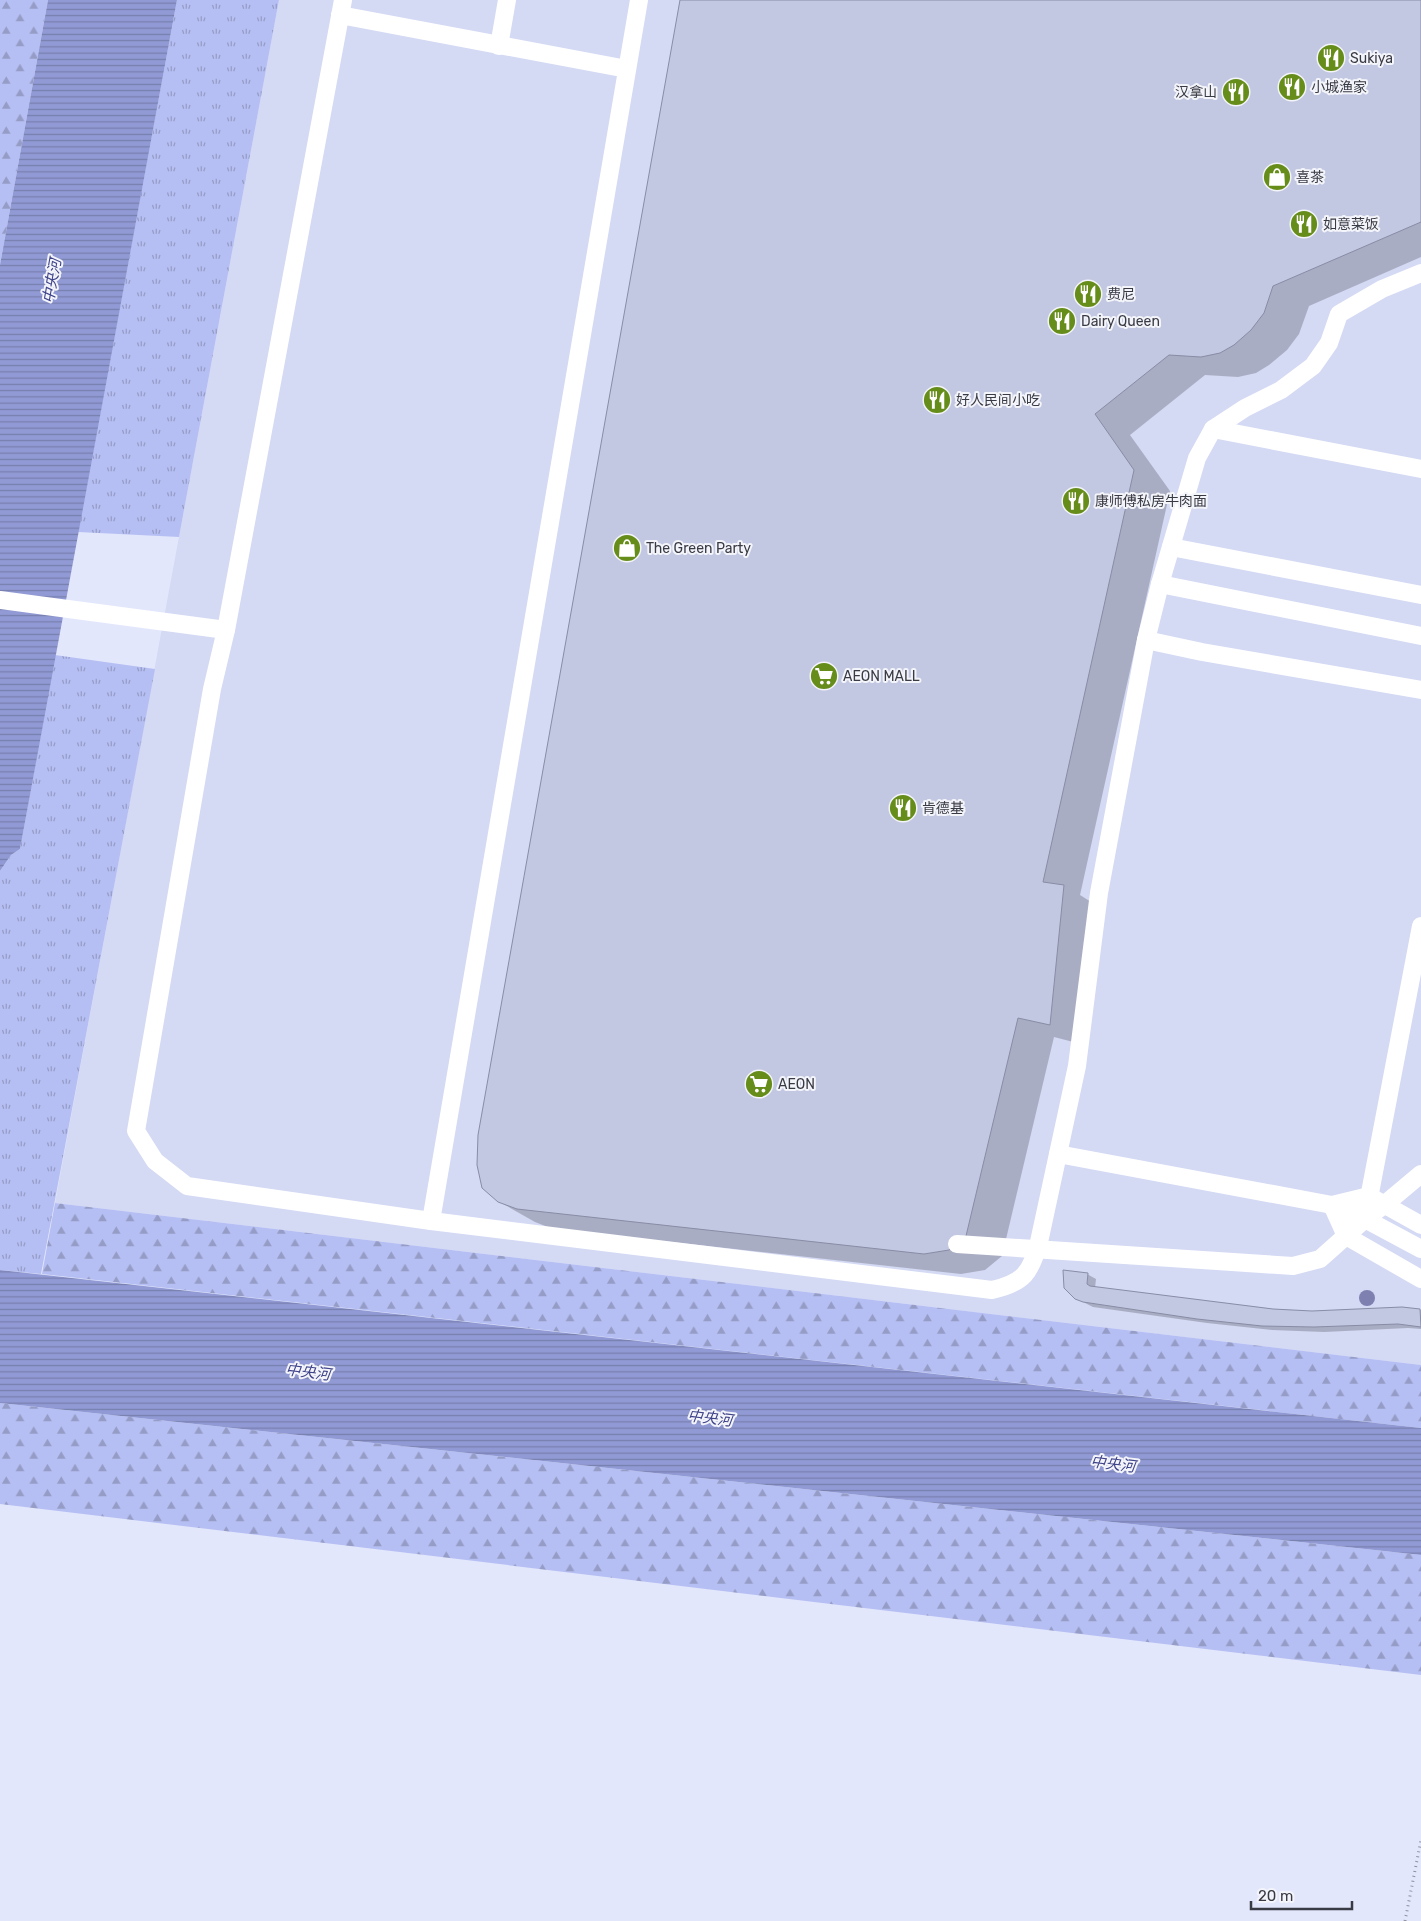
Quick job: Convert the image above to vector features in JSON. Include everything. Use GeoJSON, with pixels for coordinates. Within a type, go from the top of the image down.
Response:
{"type":"FeatureCollection","features":[{"type":"Feature","properties":{"kind":"lane"},"geometry":{"type":"LineString","coordinates":[[499,46],[507,0]]}},
{"type":"Feature","properties":{"kind":"lane"},"geometry":{"type":"LineString","coordinates":[[431,1221],[639,0]]}},
{"type":"Feature","properties":{"kind":"lane"},"geometry":{"type":"LineString","coordinates":[[627,69],[499,46],[342,8],[226,630],[212,689],[136,1132],[155,1161],[187,1186],[431,1221],[992,1290],[1010,1286],[1023,1277],[1033,1264],[1077,1066],[1099,893],[1146,640],[1160,584],[1197,458],[1213,429],[1244,408],[1281,390],[1313,366],[1329,343],[1339,314],[1382,289],[1421,273]]}},
{"type":"Feature","properties":{"kind":"lane"},"geometry":{"type":"LineString","coordinates":[[1213,429],[1421,468]]}},
{"type":"Feature","properties":{"kind":"lane"},"geometry":{"type":"LineString","coordinates":[[1171,546],[1421,596]]}},
{"type":"Feature","properties":{"kind":"lane"},"geometry":{"type":"LineString","coordinates":[[1160,584],[1421,636]]}},
{"type":"Feature","properties":{"kind":"lane"},"geometry":{"type":"LineString","coordinates":[[0,600],[226,630]]}},
{"type":"Feature","properties":{"kind":"lane"},"geometry":{"type":"LineString","coordinates":[[1146,640],[1202,652],[1421,690]]}},
{"type":"Feature","properties":{"kind":"lane"},"geometry":{"type":"LineString","coordinates":[[1365,1219],[1421,926]]}},
{"type":"Feature","properties":{"kind":"lane"},"geometry":{"type":"LineString","coordinates":[[1058,1154],[1332,1205],[1365,1219],[1421,1249]]}},
{"type":"Feature","properties":{"kind":"lane"},"geometry":{"type":"LineString","coordinates":[[957,1244],[1262,1262],[1293,1266],[1320,1259],[1365,1219],[1421,1174]]}},
{"type":"Feature","properties":{"kind":"lane"},"geometry":{"type":"LineString","coordinates":[[1332,1205],[1369,1196],[1421,1225]]}},
{"type":"Feature","properties":{"kind":"lane"},"geometry":{"type":"LineString","coordinates":[[1332,1205],[1346,1236],[1421,1280]]}},
{"type":"Feature","properties":{"kind":"path"},"geometry":{"type":"LineString","coordinates":[[1405,1921],[1421,1840]]}},
{"type":"Feature","properties":{"kind":"shaded area"},"geometry":{"type":"Polygon","coordinates":[[[279,0],[1421,0],[1421,1365],[55,1203],[279,0]]]}},
{"type":"Feature","properties":{"kind":"green space"},"geometry":{"type":"Polygon","coordinates":[[[0,0],[48,0],[0,265],[0,0]]]}},
{"type":"Feature","properties":{"kind":"green space"},"geometry":{"type":"Polygon","coordinates":[[[177,0],[279,0],[179,537],[78,532],[177,0]]]}},
{"type":"Feature","properties":{"kind":"green space"},"geometry":{"type":"Polygon","coordinates":[[[55,655],[155,669],[41,1274],[0,1270],[0,871],[11,855],[20,849],[55,655]]]}},
{"type":"Feature","properties":{"kind":"green space"},"geometry":{"type":"Polygon","coordinates":[[[55,1203],[1421,1365],[1421,1428],[42,1274],[55,1203]]]}},
{"type":"Feature","properties":{"kind":"green space"},"geometry":{"type":"Polygon","coordinates":[[[0,1403],[1421,1555],[1421,1675],[0,1504],[0,1403]]]}},
{"type":"Feature","properties":{"kind":"water","name":"中央河"},"geometry":{"type":"Polygon","coordinates":[[[48,0],[177,0],[20,849],[11,855],[0,871],[0,265],[48,0]]]}},
{"type":"Feature","properties":{"kind":"water","name":"中央河"},"geometry":{"type":"Polygon","coordinates":[[[0,1270],[1421,1428],[1421,1555],[0,1403],[0,1270]]]}},
{"type":"Feature","properties":{"kind":"building","name":"AEON MALL"},"geometry":{"type":"Polygon","coordinates":[[[680,0],[1421,0],[1421,222],[1273,286],[1264,313],[1251,330],[1234,345],[1220,353],[1201,357],[1169,355],[1095,414],[1134,470],[1043,882],[1064,885],[1050,1025],[1018,1018],[966,1236],[949,1250],[924,1254],[517,1209],[498,1202],[482,1188],[477,1165],[478,1135],[680,0]]]}},
{"type":"Feature","properties":{"kind":"building"},"geometry":{"type":"Polygon","coordinates":[[[1063,1270],[1088,1273],[1087,1284],[1090,1286],[1273,1309],[1312,1311],[1402,1307],[1420,1309],[1421,1327],[1398,1324],[1314,1327],[1262,1326],[1197,1319],[1083,1302],[1075,1299],[1064,1288],[1063,1270]]]}},
{"type":"Feature","properties":{"kind":"place","name":"Sukiya"},"geometry":{"type":"Point","coordinates":[1331,58]}},
{"type":"Feature","properties":{"kind":"place","name":"小城渔家"},"geometry":{"type":"Point","coordinates":[1292,87]}},
{"type":"Feature","properties":{"kind":"place","name":"汉拿山"},"geometry":{"type":"Point","coordinates":[1236,92]}},
{"type":"Feature","properties":{"kind":"place","name":"喜茶"},"geometry":{"type":"Point","coordinates":[1277,177]}},
{"type":"Feature","properties":{"kind":"place","name":"如意菜饭"},"geometry":{"type":"Point","coordinates":[1304,224]}},
{"type":"Feature","properties":{"kind":"place","name":"费尼"},"geometry":{"type":"Point","coordinates":[1088,294]}},
{"type":"Feature","properties":{"kind":"place","name":"Dairy Queen"},"geometry":{"type":"Point","coordinates":[1062,321]}},
{"type":"Feature","properties":{"kind":"place","name":"好人民间小吃"},"geometry":{"type":"Point","coordinates":[937,400]}},
{"type":"Feature","properties":{"kind":"place","name":"康师傅私房牛肉面"},"geometry":{"type":"Point","coordinates":[1076,501]}},
{"type":"Feature","properties":{"kind":"place","name":"The Green Party"},"geometry":{"type":"Point","coordinates":[627,548]}},
{"type":"Feature","properties":{"kind":"place","name":"AEON MALL"},"geometry":{"type":"Point","coordinates":[824,676]}},
{"type":"Feature","properties":{"kind":"place","name":"肯德基"},"geometry":{"type":"Point","coordinates":[903,808]}},
{"type":"Feature","properties":{"kind":"place","name":"AEON"},"geometry":{"type":"Point","coordinates":[759,1084]}}]}
